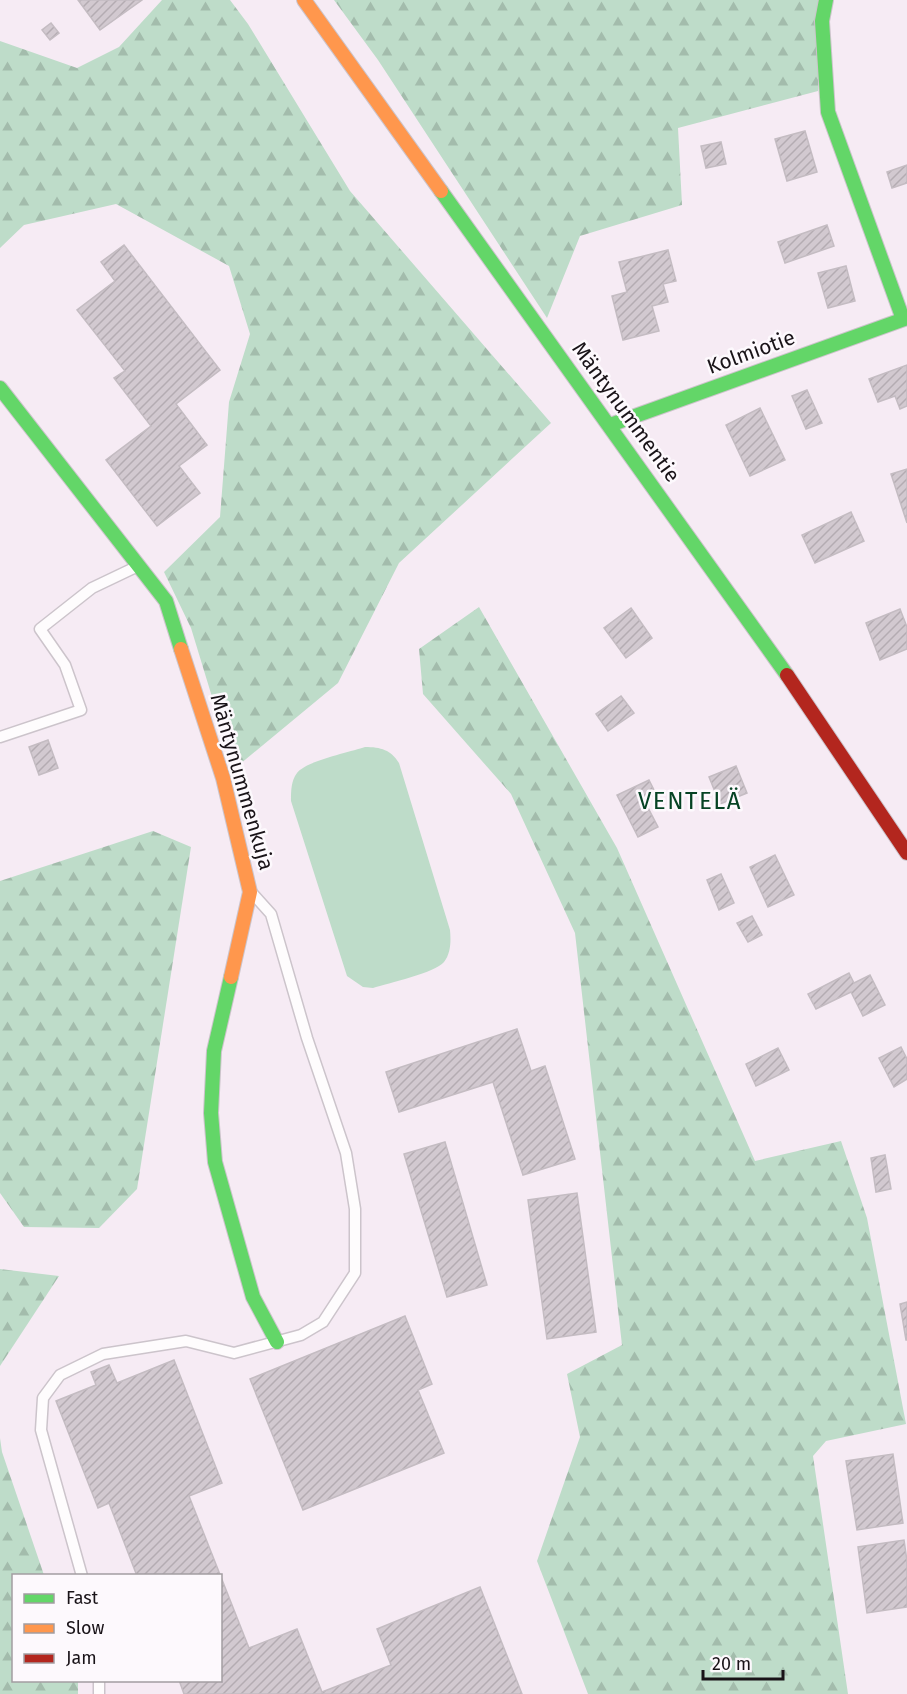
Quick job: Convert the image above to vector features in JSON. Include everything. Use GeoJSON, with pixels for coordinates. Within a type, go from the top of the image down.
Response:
{"type":"FeatureCollection","features":[{"type":"Feature","properties":{"kind":"street","name":"Mäntynummentie"},"geometry":{"type":"LineString","coordinates":[[304,0],[821,723],[907,853]]}},
{"type":"Feature","properties":{"kind":"street"},"geometry":{"type":"LineString","coordinates":[[826,0],[822,21],[828,112],[905,318]]}},
{"type":"Feature","properties":{"kind":"street","name":"Kolmiotie"},"geometry":{"type":"LineString","coordinates":[[610,425],[905,318]]}},
{"type":"Feature","properties":{"kind":"street","name":"Mäntynummenkuja"},"geometry":{"type":"LineString","coordinates":[[0,388],[5,404],[139,565],[166,601],[223,778],[250,892],[214,1051],[211,1113],[215,1162],[253,1297],[277,1342]]}},
{"type":"Feature","properties":{"kind":"lane"},"geometry":{"type":"LineString","coordinates":[[0,737],[81,710],[65,665],[40,629],[92,588],[139,565]]}},
{"type":"Feature","properties":{"kind":"lane"},"geometry":{"type":"LineString","coordinates":[[82,1574],[41,1430],[43,1398],[60,1375],[103,1354],[186,1341],[234,1353],[301,1335],[323,1322],[355,1273],[355,1209],[346,1153],[307,1038],[271,914],[250,892]]}},
{"type":"Feature","properties":{"kind":"green space"},"geometry":{"type":"Polygon","coordinates":[[[162,0],[230,0],[248,24],[350,191],[551,423],[399,563],[338,683],[234,769],[191,628],[164,572],[220,517],[229,402],[250,334],[229,266],[116,204],[24,225],[0,248],[0,41],[77,68],[119,47],[162,0]]]}},
{"type":"Feature","properties":{"kind":"green space"},"geometry":{"type":"Polygon","coordinates":[[[334,0],[819,0],[818,91],[678,128],[682,205],[580,236],[547,318],[378,60],[334,0]]]}},
{"type":"Feature","properties":{"kind":"green space"},"geometry":{"type":"Polygon","coordinates":[[[479,607],[617,848],[755,1161],[841,1141],[867,1218],[906,1424],[826,1441],[813,1456],[848,1694],[588,1694],[537,1561],[580,1437],[567,1374],[622,1345],[575,933],[511,794],[423,694],[419,649],[479,607]]]}},
{"type":"Feature","properties":{"kind":"green space"},"geometry":{"type":"Polygon","coordinates":[[[365,747],[385,750],[399,763],[450,930],[448,955],[439,966],[422,974],[373,988],[363,987],[347,976],[291,801],[294,779],[302,769],[319,761],[365,747]]]}},
{"type":"Feature","properties":{"kind":"green space"},"geometry":{"type":"Polygon","coordinates":[[[153,831],[191,847],[137,1189],[99,1228],[24,1227],[0,1193],[0,881],[153,831]]]}},
{"type":"Feature","properties":{"kind":"green space"},"geometry":{"type":"Polygon","coordinates":[[[0,1269],[59,1276],[0,1366],[0,1269]]]}},
{"type":"Feature","properties":{"kind":"green space"},"geometry":{"type":"Polygon","coordinates":[[[0,1438],[2,1452],[44,1574],[12,1574],[12,1682],[78,1682],[78,1694],[0,1694],[0,1438]]]}},
{"type":"Feature","properties":{"kind":"building"},"geometry":{"type":"Polygon","coordinates":[[[78,0],[142,0],[100,30],[78,0]]]}},
{"type":"Feature","properties":{"kind":"building"},"geometry":{"type":"Polygon","coordinates":[[[51,23],[59,33],[50,40],[42,30],[51,23]]]}},
{"type":"Feature","properties":{"kind":"building"},"geometry":{"type":"Polygon","coordinates":[[[805,131],[817,172],[787,181],[775,139],[805,131]]]}},
{"type":"Feature","properties":{"kind":"building"},"geometry":{"type":"Polygon","coordinates":[[[721,142],[726,164],[706,168],[701,146],[721,142]]]}},
{"type":"Feature","properties":{"kind":"building"},"geometry":{"type":"Polygon","coordinates":[[[907,165],[907,183],[892,188],[887,172],[907,165]]]}},
{"type":"Feature","properties":{"kind":"building"},"geometry":{"type":"Polygon","coordinates":[[[827,225],[834,246],[785,263],[778,242],[827,225]]]}},
{"type":"Feature","properties":{"kind":"building"},"geometry":{"type":"Polygon","coordinates":[[[124,245],[220,370],[176,404],[207,445],[179,466],[200,493],[157,526],[106,460],[151,426],[114,378],[125,371],[77,310],[115,281],[101,262],[124,245]]]}},
{"type":"Feature","properties":{"kind":"building"},"geometry":{"type":"Polygon","coordinates":[[[668,250],[676,281],[663,284],[668,302],[652,306],[659,331],[623,340],[612,296],[627,292],[619,262],[668,250]]]}},
{"type":"Feature","properties":{"kind":"building"},"geometry":{"type":"Polygon","coordinates":[[[846,266],[855,301],[828,308],[818,273],[846,266]]]}},
{"type":"Feature","properties":{"kind":"building"},"geometry":{"type":"Polygon","coordinates":[[[907,365],[907,406],[900,409],[895,396],[878,402],[869,379],[907,365]]]}},
{"type":"Feature","properties":{"kind":"building"},"geometry":{"type":"Polygon","coordinates":[[[807,390],[822,423],[806,429],[792,396],[807,390]]]}},
{"type":"Feature","properties":{"kind":"building"},"geometry":{"type":"Polygon","coordinates":[[[760,408],[785,460],[750,476],[726,425],[760,408]]]}},
{"type":"Feature","properties":{"kind":"building"},"geometry":{"type":"Polygon","coordinates":[[[907,469],[907,523],[891,474],[907,469]]]}},
{"type":"Feature","properties":{"kind":"building"},"geometry":{"type":"Polygon","coordinates":[[[851,512],[864,541],[815,563],[802,535],[851,512]]]}},
{"type":"Feature","properties":{"kind":"building"},"geometry":{"type":"Polygon","coordinates":[[[631,608],[652,638],[626,658],[604,628],[631,608]]]}},
{"type":"Feature","properties":{"kind":"building"},"geometry":{"type":"Polygon","coordinates":[[[900,609],[907,627],[907,649],[880,660],[866,623],[900,609]]]}},
{"type":"Feature","properties":{"kind":"building"},"geometry":{"type":"Polygon","coordinates":[[[621,696],[634,713],[608,731],[596,714],[621,696]]]}},
{"type":"Feature","properties":{"kind":"building"},"geometry":{"type":"Polygon","coordinates":[[[48,740],[58,768],[39,775],[29,747],[48,740]]]}},
{"type":"Feature","properties":{"kind":"building"},"geometry":{"type":"Polygon","coordinates":[[[736,766],[747,793],[720,804],[709,777],[736,766]]]}},
{"type":"Feature","properties":{"kind":"building"},"geometry":{"type":"Polygon","coordinates":[[[649,780],[656,794],[644,800],[658,827],[638,837],[617,795],[649,780]]]}},
{"type":"Feature","properties":{"kind":"building"},"geometry":{"type":"Polygon","coordinates":[[[775,855],[794,895],[768,907],[750,867],[775,855]]]}},
{"type":"Feature","properties":{"kind":"building"},"geometry":{"type":"Polygon","coordinates":[[[721,874],[734,903],[719,910],[707,880],[721,874]]]}},
{"type":"Feature","properties":{"kind":"building"},"geometry":{"type":"Polygon","coordinates":[[[752,916],[762,935],[748,942],[737,923],[752,916]]]}},
{"type":"Feature","properties":{"kind":"building"},"geometry":{"type":"Polygon","coordinates":[[[849,973],[854,983],[870,975],[885,1005],[863,1016],[851,992],[816,1009],[808,994],[849,973]]]}},
{"type":"Feature","properties":{"kind":"building"},"geometry":{"type":"Polygon","coordinates":[[[517,1029],[531,1071],[545,1066],[575,1159],[523,1175],[493,1082],[399,1112],[386,1072],[517,1029]]]}},
{"type":"Feature","properties":{"kind":"building"},"geometry":{"type":"Polygon","coordinates":[[[901,1047],[907,1059],[907,1079],[894,1087],[879,1058],[901,1047]]]}},
{"type":"Feature","properties":{"kind":"building"},"geometry":{"type":"Polygon","coordinates":[[[778,1048],[789,1070],[756,1086],[746,1064],[778,1048]]]}},
{"type":"Feature","properties":{"kind":"building"},"geometry":{"type":"Polygon","coordinates":[[[445,1142],[487,1285],[447,1297],[404,1154],[445,1142]]]}},
{"type":"Feature","properties":{"kind":"building"},"geometry":{"type":"Polygon","coordinates":[[[885,1155],[891,1189],[876,1192],[871,1158],[885,1155]]]}},
{"type":"Feature","properties":{"kind":"building"},"geometry":{"type":"Polygon","coordinates":[[[577,1193],[596,1332],[547,1339],[528,1200],[577,1193]]]}},
{"type":"Feature","properties":{"kind":"building"},"geometry":{"type":"Polygon","coordinates":[[[907,1302],[907,1340],[906,1340],[900,1304],[907,1302]]]}},
{"type":"Feature","properties":{"kind":"building"},"geometry":{"type":"Polygon","coordinates":[[[405,1316],[432,1384],[418,1390],[444,1453],[303,1510],[250,1379],[405,1316]]]}},
{"type":"Feature","properties":{"kind":"building"},"geometry":{"type":"Polygon","coordinates":[[[174,1360],[222,1483],[189,1496],[220,1574],[136,1574],[109,1503],[98,1508],[56,1401],[96,1385],[91,1372],[109,1365],[117,1383],[174,1360]]]}},
{"type":"Feature","properties":{"kind":"building"},"geometry":{"type":"Polygon","coordinates":[[[893,1454],[903,1523],[857,1530],[846,1461],[893,1454]]]}},
{"type":"Feature","properties":{"kind":"building"},"geometry":{"type":"Polygon","coordinates":[[[904,1540],[907,1561],[907,1607],[867,1613],[858,1547],[904,1540]]]}},
{"type":"Feature","properties":{"kind":"building"},"geometry":{"type":"Polygon","coordinates":[[[222,1580],[249,1648],[297,1629],[322,1692],[391,1665],[377,1629],[480,1587],[522,1694],[184,1694],[180,1682],[222,1682],[222,1580]]]}},
{"type":"Feature","properties":{"kind":"traffic: fast"},"geometry":{"type":"LineString","coordinates":[[826,0],[822,21],[828,112],[903,319]]}},
{"type":"Feature","properties":{"kind":"traffic: fast"},"geometry":{"type":"LineString","coordinates":[[441,191],[787,675]]}},
{"type":"Feature","properties":{"kind":"traffic: fast"},"geometry":{"type":"LineString","coordinates":[[610,425],[907,318]]}},
{"type":"Feature","properties":{"kind":"traffic: fast"},"geometry":{"type":"LineString","coordinates":[[0,388],[166,601],[181,649]]}},
{"type":"Feature","properties":{"kind":"traffic: fast"},"geometry":{"type":"LineString","coordinates":[[231,977],[214,1051],[211,1113],[215,1162],[253,1297],[277,1342]]}},
{"type":"Feature","properties":{"kind":"traffic: slow"},"geometry":{"type":"LineString","coordinates":[[304,0],[441,191]]}},
{"type":"Feature","properties":{"kind":"traffic: slow"},"geometry":{"type":"LineString","coordinates":[[181,649],[223,778],[250,892],[231,977]]}},
{"type":"Feature","properties":{"kind":"traffic: jam"},"geometry":{"type":"LineString","coordinates":[[787,675],[907,853]]}},
{"type":"Feature","properties":{"kind":"district","name":"VENTELÄ"},"geometry":{"type":"Point","coordinates":[690,801]}}]}
